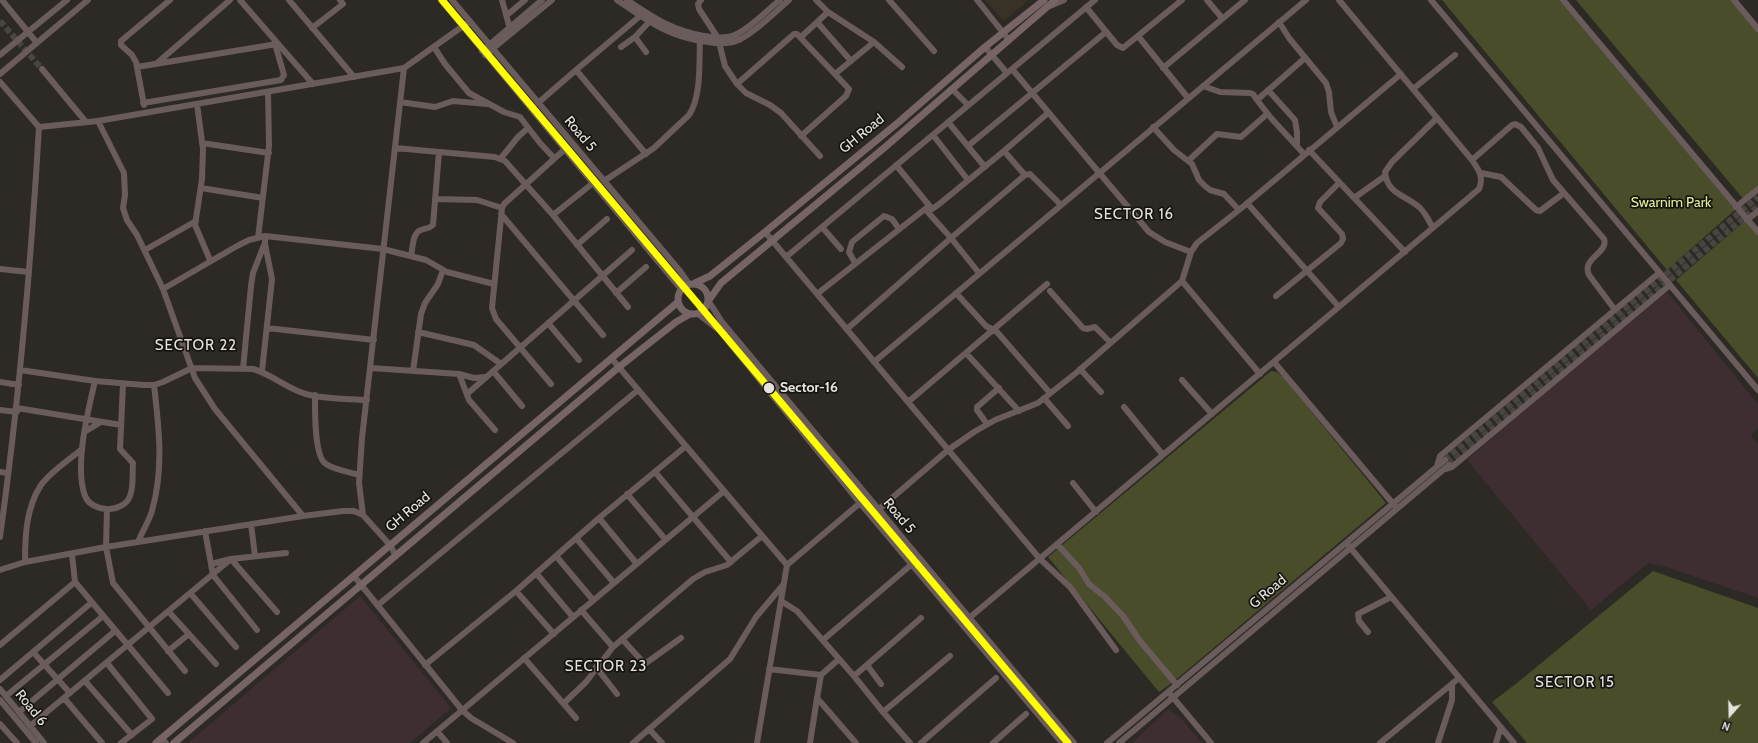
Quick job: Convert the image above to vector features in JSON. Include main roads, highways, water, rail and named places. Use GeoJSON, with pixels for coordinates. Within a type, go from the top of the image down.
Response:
{"type":"FeatureCollection","features":[{"type":"Feature","properties":{"kind":"main road"},"geometry":{"type":"LineString","coordinates":[[1044,2],[1055,0]]}},
{"type":"Feature","properties":{"kind":"main road","name":"GH Road"},"geometry":{"type":"LineString","coordinates":[[692,284],[710,276],[765,232],[900,121],[1003,32],[1044,2]]}},
{"type":"Feature","properties":{"kind":"main road","name":"GH Road"},"geometry":{"type":"LineString","coordinates":[[709,301],[721,283],[1009,40],[1044,2]]}},
{"type":"Feature","properties":{"kind":"main road"},"geometry":{"type":"LineString","coordinates":[[692,284],[699,284],[707,291],[709,301],[705,309],[698,314],[690,314],[682,310],[678,302],[681,289],[692,284]]}},
{"type":"Feature","properties":{"kind":"main road","name":"GH Road"},"geometry":{"type":"LineString","coordinates":[[156,743],[164,740],[390,545],[678,302]]}},
{"type":"Feature","properties":{"kind":"main road","name":"GH Road"},"geometry":{"type":"LineString","coordinates":[[174,743],[619,367],[676,322],[690,314]]}},
{"type":"Feature","properties":{"kind":"tunnel"},"geometry":{"type":"LineString","coordinates":[[0,21],[42,69]]}},
{"type":"Feature","properties":{"kind":"tunnel"},"geometry":{"type":"LineString","coordinates":[[1445,460],[1758,197]]}},
{"type":"Feature","properties":{"kind":"tunnel"},"geometry":{"type":"LineString","coordinates":[[1449,465],[1758,206]]}},
{"type":"Feature","properties":{"kind":"place","name":"Sector-16"},"geometry":{"type":"Point","coordinates":[769,388]}},
{"type":"Feature","properties":{"kind":"district","name":"SECTOR 16"},"geometry":{"type":"Point","coordinates":[1134,215]}},
{"type":"Feature","properties":{"kind":"district","name":"SECTOR 22"},"geometry":{"type":"Point","coordinates":[196,346]}},
{"type":"Feature","properties":{"kind":"district","name":"SECTOR 23"},"geometry":{"type":"Point","coordinates":[606,667]}},
{"type":"Feature","properties":{"kind":"district","name":"SECTOR 15"},"geometry":{"type":"Point","coordinates":[1575,683]}},
{"type":"Feature","properties":{"kind":"park label","name":"Swarnim Park"},"geometry":{"type":"Point","coordinates":[1671,203]}}]}
